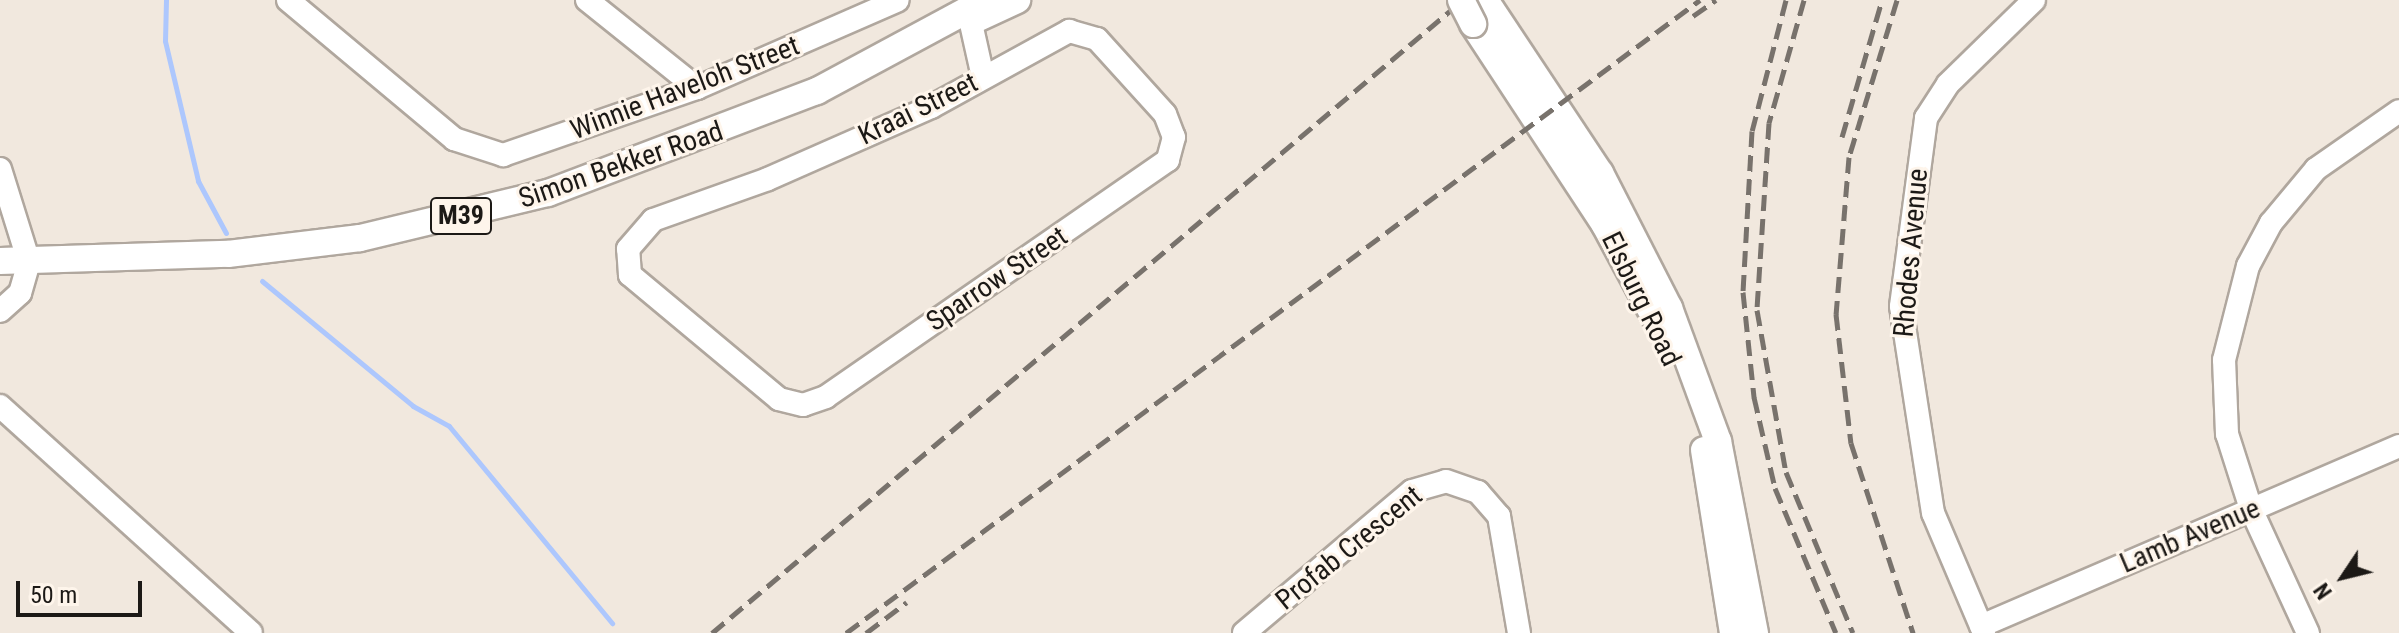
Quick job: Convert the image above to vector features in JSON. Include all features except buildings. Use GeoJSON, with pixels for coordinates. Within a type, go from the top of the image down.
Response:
{"type":"FeatureCollection","features":[{"type":"Feature","properties":{"kind":"main road","name":"Simon Bekker Road"},"geometry":{"type":"LineString","coordinates":[[0,261],[228,254],[459,217],[639,164],[895,52],[974,11],[1017,0]]}},
{"type":"Feature","properties":{"kind":"main road","name":"Elsburg Road"},"geometry":{"type":"LineString","coordinates":[[1461,0],[1482,12],[1600,173],[1669,308],[1722,456],[1755,633]]}},
{"type":"Feature","properties":{"kind":"main road","name":"Elsburg Road"},"geometry":{"type":"LineString","coordinates":[[1482,12],[1654,316],[1703,448],[1733,633]]}},
{"type":"Feature","properties":{"kind":"street","name":"Winnie Haveloh Street"},"geometry":{"type":"LineString","coordinates":[[288,0],[468,149],[521,151],[697,88],[888,2]]}},
{"type":"Feature","properties":{"kind":"street"},"geometry":{"type":"LineString","coordinates":[[587,0],[697,88]]}},
{"type":"Feature","properties":{"kind":"street","name":"Rhodes Avenue"},"geometry":{"type":"LineString","coordinates":[[1983,630],[1933,513],[1901,306],[1926,118],[1948,84],[2034,0]]}},
{"type":"Feature","properties":{"kind":"street"},"geometry":{"type":"LineString","coordinates":[[974,11],[983,77]]}},
{"type":"Feature","properties":{"kind":"street","name":"Kraai Street"},"geometry":{"type":"LineString","coordinates":[[803,405],[779,399],[638,287],[628,249],[653,220],[768,179],[983,77],[1069,31],[1089,33],[1165,114],[1174,137]]}},
{"type":"Feature","properties":{"kind":"street"},"geometry":{"type":"LineString","coordinates":[[2308,633],[2251,509],[2227,434],[2221,385],[2248,266],[2271,223],[2316,169],[2399,111]]}},
{"type":"Feature","properties":{"kind":"street","name":"Sparrow Street"},"geometry":{"type":"LineString","coordinates":[[803,405],[826,397],[1159,169],[1174,137]]}},
{"type":"Feature","properties":{"kind":"street"},"geometry":{"type":"LineString","coordinates":[[0,169],[4,193],[29,262],[20,293],[0,311]]}},
{"type":"Feature","properties":{"kind":"street"},"geometry":{"type":"LineString","coordinates":[[0,406],[251,633]]}},
{"type":"Feature","properties":{"kind":"street","name":"Lamb Avenue"},"geometry":{"type":"LineString","coordinates":[[1983,630],[2399,446]]}},
{"type":"Feature","properties":{"kind":"street","name":"Profab Crescent"},"geometry":{"type":"LineString","coordinates":[[1244,633],[1412,491],[1461,484],[1499,516],[1519,633]]}},
{"type":"Feature","properties":{"kind":"waterway"},"geometry":{"type":"LineString","coordinates":[[166,0],[165,41],[198,181],[226,233]]}},
{"type":"Feature","properties":{"kind":"waterway"},"geometry":{"type":"LineString","coordinates":[[262,281],[413,406],[449,426],[612,623]]}},
{"type":"Feature","properties":{"kind":"railway"},"geometry":{"type":"LineString","coordinates":[[712,633],[1463,0]]}},
{"type":"Feature","properties":{"kind":"railway"},"geometry":{"type":"LineString","coordinates":[[846,633],[1700,0]]}},
{"type":"Feature","properties":{"kind":"railway"},"geometry":{"type":"LineString","coordinates":[[1693,16],[1716,0]]}},
{"type":"Feature","properties":{"kind":"railway"},"geometry":{"type":"LineString","coordinates":[[1786,0],[1752,131],[1743,292],[1754,397],[1775,488],[1836,633]]}},
{"type":"Feature","properties":{"kind":"railway"},"geometry":{"type":"LineString","coordinates":[[1804,0],[1769,123],[1757,310],[1786,472],[1853,633]]}},
{"type":"Feature","properties":{"kind":"railway"},"geometry":{"type":"LineString","coordinates":[[1842,137],[1882,0]]}},
{"type":"Feature","properties":{"kind":"railway"},"geometry":{"type":"LineString","coordinates":[[1897,0],[1849,157],[1836,314],[1851,443],[1913,633]]}},
{"type":"Feature","properties":{"kind":"railway"},"geometry":{"type":"LineString","coordinates":[[866,633],[907,602]]}}]}
